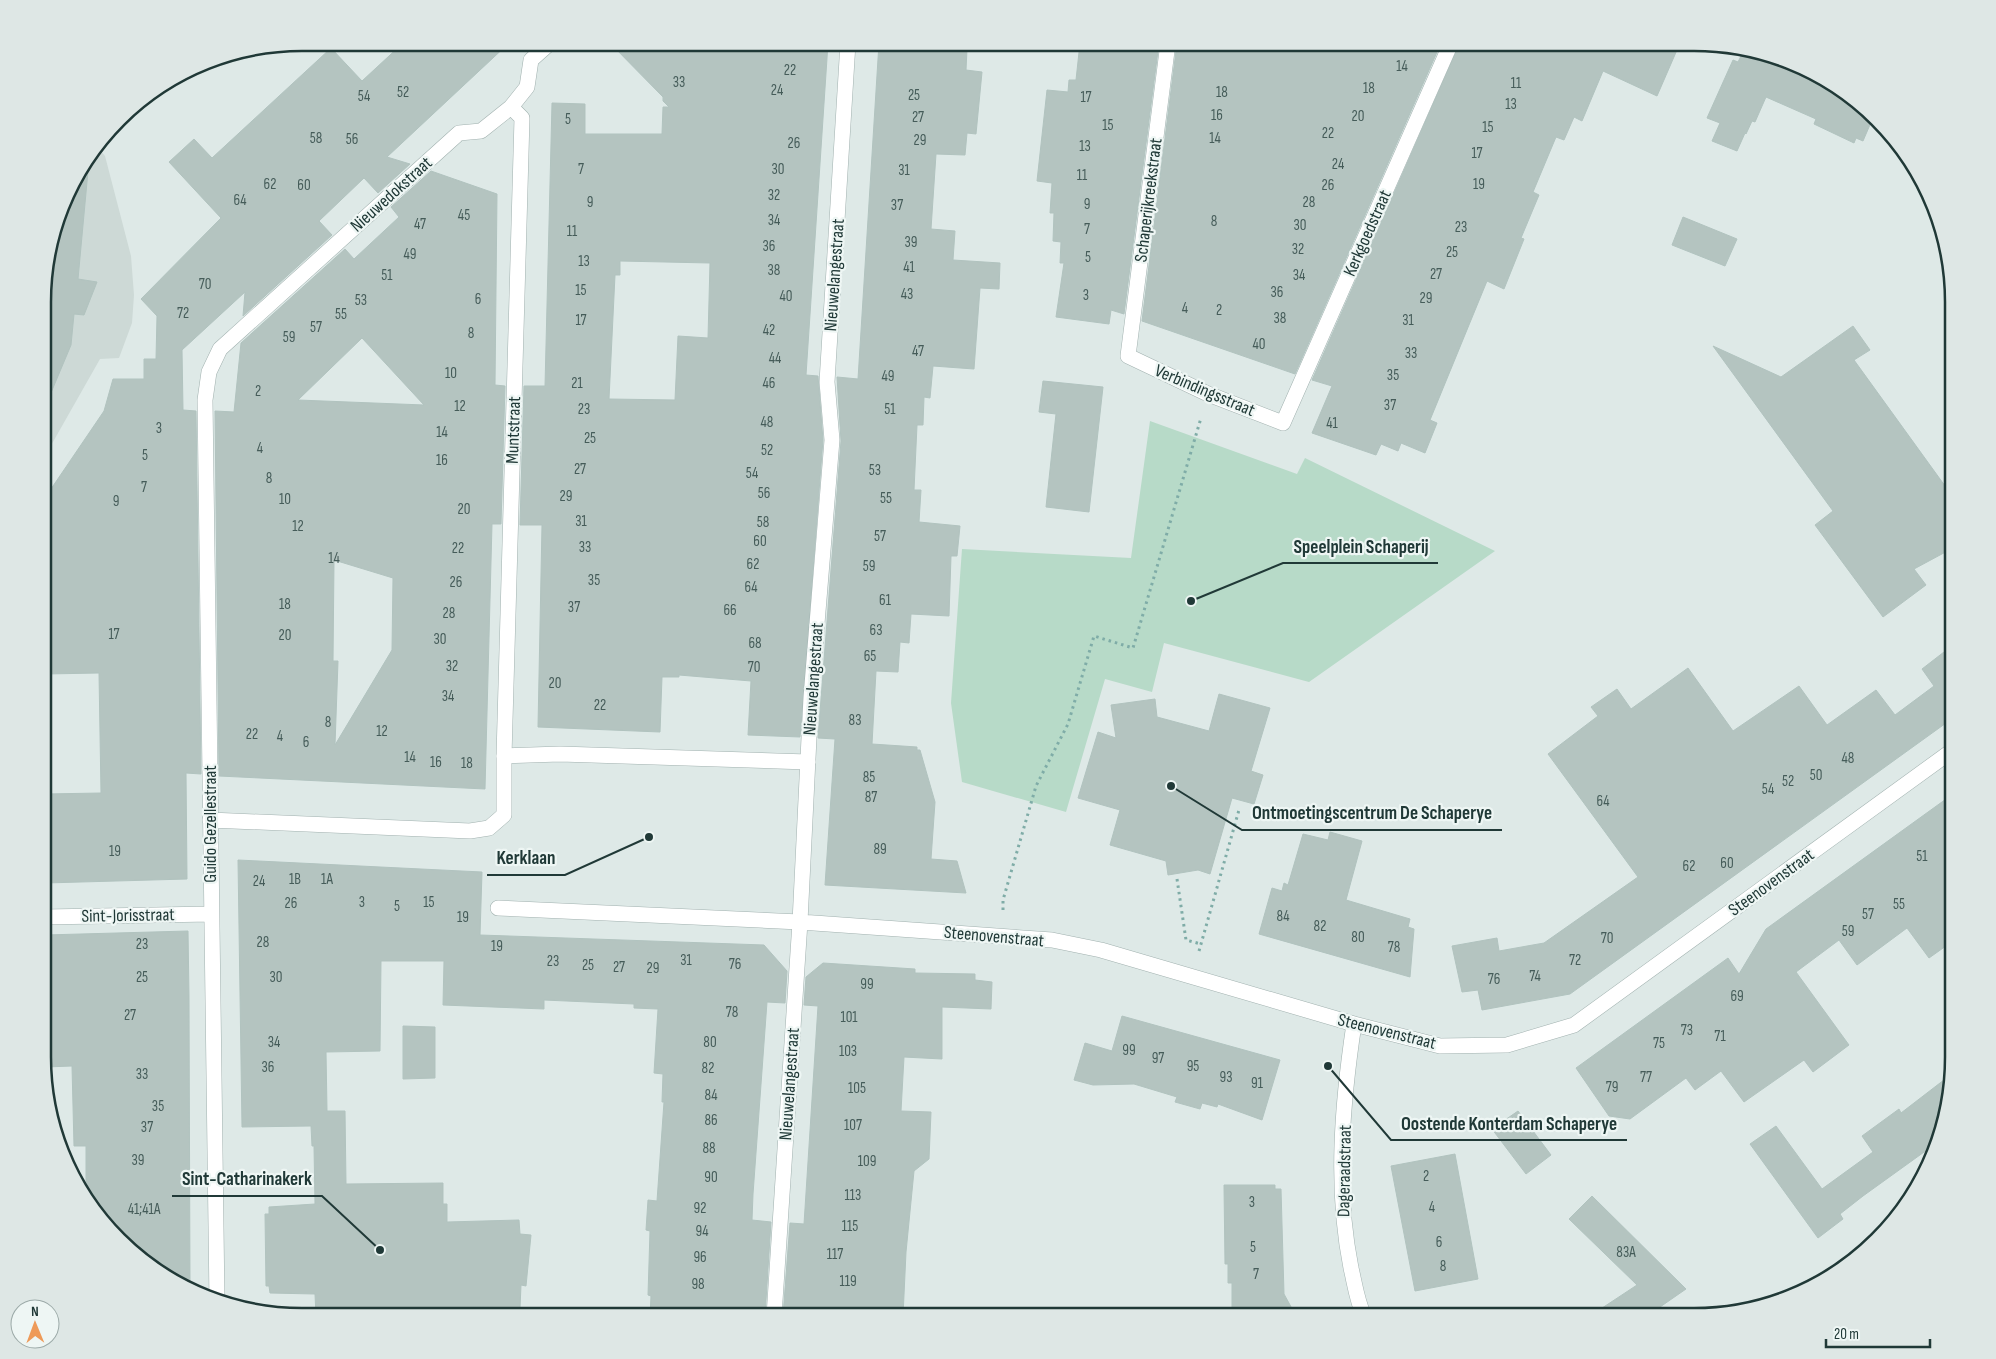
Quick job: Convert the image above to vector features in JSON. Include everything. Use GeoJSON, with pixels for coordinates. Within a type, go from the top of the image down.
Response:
{"type":"FeatureCollection","features":[{"type":"Feature","properties":{"kind":"street","name":"Nieuwedokstraat"},"geometry":{"type":"LineString","coordinates":[[220,349],[459,133],[481,131],[511,107],[527,87],[531,60],[541,51]]}},
{"type":"Feature","properties":{"kind":"street","name":"Nieuwelangestraat"},"geometry":{"type":"LineString","coordinates":[[775,1308],[800,922],[811,696],[832,440],[827,382],[848,51]]}},
{"type":"Feature","properties":{"kind":"street","name":"Schaperijkreekstraat"},"geometry":{"type":"LineString","coordinates":[[1128,356],[1167,51]]}},
{"type":"Feature","properties":{"kind":"street","name":"Kerkgoedstraat"},"geometry":{"type":"LineString","coordinates":[[1283,423],[1447,51]]}},
{"type":"Feature","properties":{"kind":"street","name":"Muntstraat"},"geometry":{"type":"LineString","coordinates":[[210,820],[470,831],[489,828],[504,815],[504,756],[522,118],[511,107]]}},
{"type":"Feature","properties":{"kind":"street","name":"Guido Gezellestraat"},"geometry":{"type":"LineString","coordinates":[[217,1292],[206,400],[209,372],[220,349]]}},
{"type":"Feature","properties":{"kind":"street","name":"Verbindingsstraat"},"geometry":{"type":"LineString","coordinates":[[1128,356],[1208,394],[1283,423]]}},
{"type":"Feature","properties":{"kind":"street"},"geometry":{"type":"LineString","coordinates":[[504,756],[570,754],[808,762]]}},
{"type":"Feature","properties":{"kind":"street","name":"Steenovenstraat"},"geometry":{"type":"LineString","coordinates":[[498,908],[800,922],[1052,940],[1101,950],[1354,1024],[1440,1046],[1506,1045],[1574,1025],[1945,756]]}},
{"type":"Feature","properties":{"kind":"street","name":"Sint-Jorisstraat"},"geometry":{"type":"LineString","coordinates":[[51,916],[211,914]]}},
{"type":"Feature","properties":{"kind":"street","name":"Dageraadstraat"},"geometry":{"type":"LineString","coordinates":[[1354,1024],[1342,1142],[1343,1229],[1361,1308]]}},
{"type":"Feature","properties":{"kind":"path"},"geometry":{"type":"LineString","coordinates":[[1002,936],[1003,900],[1036,786],[1068,724],[1094,636],[1133,648],[1208,394]]}},
{"type":"Feature","properties":{"kind":"path"},"geometry":{"type":"LineString","coordinates":[[1192,976],[1238,810]]}},
{"type":"Feature","properties":{"kind":"path"},"geometry":{"type":"LineString","coordinates":[[1177,879],[1186,940],[1201,944]]}},
{"type":"Feature","properties":{"kind":"shaded area"},"geometry":{"type":"Polygon","coordinates":[[[102,152],[105,156],[131,256],[134,295],[132,323],[119,358],[100,359],[51,445],[51,303],[53,270],[70,206],[85,177],[102,152]]]}},
{"type":"Feature","properties":{"kind":"green space"},"geometry":{"type":"Polygon","coordinates":[[[1150,421],[1297,474],[1305,458],[1495,551],[1309,682],[1164,643],[1152,692],[1105,679],[1066,812],[962,782],[951,703],[962,549],[1131,558],[1150,421]]]}},
{"type":"Feature","properties":{"kind":"building"},"geometry":{"type":"Polygon","coordinates":[[[328,51],[334,51],[362,81],[394,51],[500,51],[387,157],[410,164],[378,193],[364,178],[319,221],[332,235],[243,316],[245,292],[182,350],[183,410],[196,411],[201,774],[186,773],[187,879],[51,883],[51,794],[101,793],[99,673],[51,674],[51,489],[104,411],[113,379],[144,379],[144,359],[156,359],[157,316],[141,299],[221,218],[169,162],[194,139],[212,158],[328,51]]]}},
{"type":"Feature","properties":{"kind":"building"},"geometry":{"type":"Polygon","coordinates":[[[618,51],[827,51],[806,375],[818,376],[823,440],[800,737],[748,735],[751,681],[679,675],[679,677],[662,677],[660,732],[538,727],[542,525],[520,525],[524,386],[545,386],[552,103],[585,104],[585,134],[662,134],[663,107],[669,107],[663,101],[663,97],[618,51]],[[620,261],[620,275],[615,275],[609,399],[675,400],[678,336],[708,338],[710,263],[620,261]]]}},
{"type":"Feature","properties":{"kind":"building"},"geometry":{"type":"Polygon","coordinates":[[[878,51],[967,51],[966,70],[982,72],[976,134],[967,133],[965,155],[936,154],[931,229],[955,231],[953,260],[1000,263],[999,289],[980,288],[974,369],[933,366],[930,398],[924,397],[923,425],[917,425],[914,490],[921,490],[919,522],[960,526],[957,556],[951,556],[949,616],[911,614],[909,643],[900,642],[898,672],[876,671],[872,744],[917,747],[917,750],[920,750],[935,802],[931,859],[957,861],[966,893],[825,885],[835,739],[818,738],[841,441],[837,377],[858,379],[878,51]]]}},
{"type":"Feature","properties":{"kind":"building"},"geometry":{"type":"Polygon","coordinates":[[[1079,51],[1158,51],[1124,314],[1111,310],[1109,324],[1056,317],[1064,263],[1060,263],[1061,242],[1053,241],[1054,213],[1050,213],[1052,183],[1037,181],[1047,90],[1068,92],[1069,80],[1076,80],[1079,51]]]}},
{"type":"Feature","properties":{"kind":"building"},"geometry":{"type":"Polygon","coordinates":[[[1176,51],[1437,51],[1295,374],[1142,321],[1176,51]]]}},
{"type":"Feature","properties":{"kind":"building"},"geometry":{"type":"Polygon","coordinates":[[[1456,51],[1677,51],[1657,96],[1603,71],[1582,121],[1574,117],[1564,140],[1556,137],[1533,192],[1539,195],[1521,238],[1524,239],[1504,289],[1487,281],[1430,420],[1437,423],[1425,453],[1401,443],[1398,451],[1381,444],[1376,455],[1312,433],[1332,386],[1312,380],[1456,51]]]}},
{"type":"Feature","properties":{"kind":"building"},"geometry":{"type":"Polygon","coordinates":[[[1741,56],[1758,60],[1790,70],[1819,85],[1846,103],[1870,124],[1863,141],[1856,138],[1854,143],[1814,124],[1816,119],[1766,97],[1755,122],[1752,121],[1737,151],[1712,141],[1720,123],[1707,118],[1733,60],[1738,62],[1741,56]]]}},
{"type":"Feature","properties":{"kind":"building"},"geometry":{"type":"Polygon","coordinates":[[[431,171],[497,194],[495,385],[505,386],[501,524],[492,524],[485,789],[219,776],[215,411],[234,412],[241,343],[345,249],[354,259],[399,217],[391,207],[431,171]],[[362,338],[298,400],[424,405],[362,338]],[[334,560],[333,661],[338,661],[335,745],[392,650],[393,578],[334,560]]]}},
{"type":"Feature","properties":{"kind":"building"},"geometry":{"type":"Polygon","coordinates":[[[88,173],[78,279],[97,282],[84,315],[74,314],[71,345],[51,393],[53,270],[70,206],[88,173]]]}},
{"type":"Feature","properties":{"kind":"building"},"geometry":{"type":"Polygon","coordinates":[[[1683,217],[1737,239],[1725,266],[1672,245],[1683,217]]]}},
{"type":"Feature","properties":{"kind":"building"},"geometry":{"type":"Polygon","coordinates":[[[1853,326],[1870,350],[1854,360],[1945,486],[1945,552],[1914,569],[1926,585],[1883,617],[1815,525],[1833,511],[1713,346],[1781,377],[1853,326]]]}},
{"type":"Feature","properties":{"kind":"building"},"geometry":{"type":"Polygon","coordinates":[[[1043,381],[1103,387],[1089,512],[1046,507],[1056,414],[1039,412],[1043,381]]]}},
{"type":"Feature","properties":{"kind":"building"},"geometry":{"type":"Polygon","coordinates":[[[1945,651],[1945,724],[1570,994],[1482,1010],[1478,990],[1462,992],[1452,946],[1497,938],[1499,951],[1544,943],[1638,877],[1548,754],[1598,716],[1591,707],[1617,689],[1631,709],[1688,668],[1733,731],[1799,686],[1827,725],[1876,690],[1895,715],[1934,686],[1922,669],[1945,651]]]}},
{"type":"Feature","properties":{"kind":"building"},"geometry":{"type":"Polygon","coordinates":[[[1219,694],[1270,708],[1251,771],[1263,775],[1254,804],[1232,798],[1210,874],[1198,870],[1168,875],[1166,861],[1110,845],[1120,810],[1078,798],[1098,732],[1116,738],[1111,705],[1155,699],[1157,717],[1209,731],[1219,694]]]}},
{"type":"Feature","properties":{"kind":"building"},"geometry":{"type":"Polygon","coordinates":[[[1945,800],[1945,947],[1929,958],[1907,928],[1857,965],[1839,940],[1796,972],[1849,1045],[1813,1072],[1804,1060],[1744,1102],[1721,1071],[1695,1090],[1686,1078],[1630,1119],[1609,1116],[1576,1068],[1728,958],[1739,974],[1766,929],[1945,800]]]}},
{"type":"Feature","properties":{"kind":"building"},"geometry":{"type":"Polygon","coordinates":[[[1330,832],[1362,841],[1346,900],[1410,919],[1408,927],[1414,929],[1410,977],[1259,934],[1272,888],[1282,891],[1284,883],[1288,885],[1303,834],[1328,840],[1330,832]]]}},
{"type":"Feature","properties":{"kind":"building"},"geometry":{"type":"Polygon","coordinates":[[[238,860],[482,872],[480,935],[764,945],[787,971],[785,1003],[767,1002],[753,1194],[752,1220],[771,1222],[766,1308],[650,1308],[651,1296],[648,1295],[650,1231],[646,1230],[648,1200],[657,1201],[664,1102],[662,1102],[663,1074],[654,1073],[658,1009],[634,1008],[634,1004],[544,1000],[544,1009],[443,1005],[444,961],[381,961],[380,1051],[326,1052],[327,1111],[345,1111],[346,1184],[443,1183],[443,1204],[447,1204],[447,1222],[519,1220],[520,1234],[531,1235],[526,1286],[521,1285],[520,1308],[316,1308],[315,1294],[270,1293],[269,1286],[266,1286],[265,1214],[269,1214],[269,1207],[315,1204],[314,1146],[312,1146],[311,1126],[242,1127],[238,860]]]}},
{"type":"Feature","properties":{"kind":"building"},"geometry":{"type":"Polygon","coordinates":[[[188,931],[190,1281],[150,1256],[125,1234],[103,1209],[86,1184],[86,1146],[74,1146],[72,1066],[52,1067],[51,935],[188,931]]]}},
{"type":"Feature","properties":{"kind":"building"},"geometry":{"type":"Polygon","coordinates":[[[823,963],[915,969],[915,973],[975,974],[975,980],[992,982],[991,1009],[942,1007],[942,1059],[904,1057],[901,1111],[931,1112],[929,1159],[914,1171],[906,1252],[903,1308],[784,1308],[790,1223],[804,1224],[818,1006],[804,1005],[806,977],[823,963]]]}},
{"type":"Feature","properties":{"kind":"building"},"geometry":{"type":"Polygon","coordinates":[[[1122,1016],[1280,1060],[1262,1120],[1218,1104],[1217,1107],[1202,1103],[1200,1109],[1175,1102],[1177,1097],[1134,1084],[1093,1085],[1074,1080],[1085,1043],[1112,1051],[1122,1016]]]}},
{"type":"Feature","properties":{"kind":"building"},"geometry":{"type":"Polygon","coordinates":[[[403,1026],[435,1027],[435,1078],[403,1079],[403,1026]]]}},
{"type":"Feature","properties":{"kind":"building"},"geometry":{"type":"Polygon","coordinates":[[[1944,1080],[1940,1105],[1927,1150],[1840,1214],[1843,1219],[1818,1238],[1750,1144],[1776,1126],[1822,1189],[1873,1152],[1862,1136],[1899,1109],[1901,1113],[1944,1080]]]}},
{"type":"Feature","properties":{"kind":"building"},"geometry":{"type":"Polygon","coordinates":[[[1518,1111],[1551,1155],[1526,1174],[1492,1129],[1518,1111]]]}},
{"type":"Feature","properties":{"kind":"building"},"geometry":{"type":"Polygon","coordinates":[[[1455,1154],[1478,1279],[1415,1291],[1391,1166],[1455,1154]]]}},
{"type":"Feature","properties":{"kind":"building"},"geometry":{"type":"Polygon","coordinates":[[[1224,1185],[1275,1185],[1275,1189],[1281,1189],[1284,1294],[1292,1308],[1232,1308],[1232,1283],[1228,1283],[1228,1264],[1225,1264],[1224,1185]]]}},
{"type":"Feature","properties":{"kind":"building"},"geometry":{"type":"Polygon","coordinates":[[[1592,1196],[1686,1289],[1659,1308],[1602,1308],[1637,1285],[1569,1219],[1592,1196]]]}},
{"type":"Feature","properties":{"kind":"place","name":"Speelplein Schaperij"},"geometry":{"type":"Point","coordinates":[1191,601]}},
{"type":"Feature","properties":{"kind":"place","name":"Ontmoetingscentrum De Schaperye"},"geometry":{"type":"Point","coordinates":[1171,786]}},
{"type":"Feature","properties":{"kind":"place","name":"Kerklaan"},"geometry":{"type":"Point","coordinates":[649,837]}},
{"type":"Feature","properties":{"kind":"place","name":"Oostende Konterdam Schaperye"},"geometry":{"type":"Point","coordinates":[1328,1066]}},
{"type":"Feature","properties":{"kind":"place","name":"Sint-Catharinakerk"},"geometry":{"type":"Point","coordinates":[380,1250]}}]}
